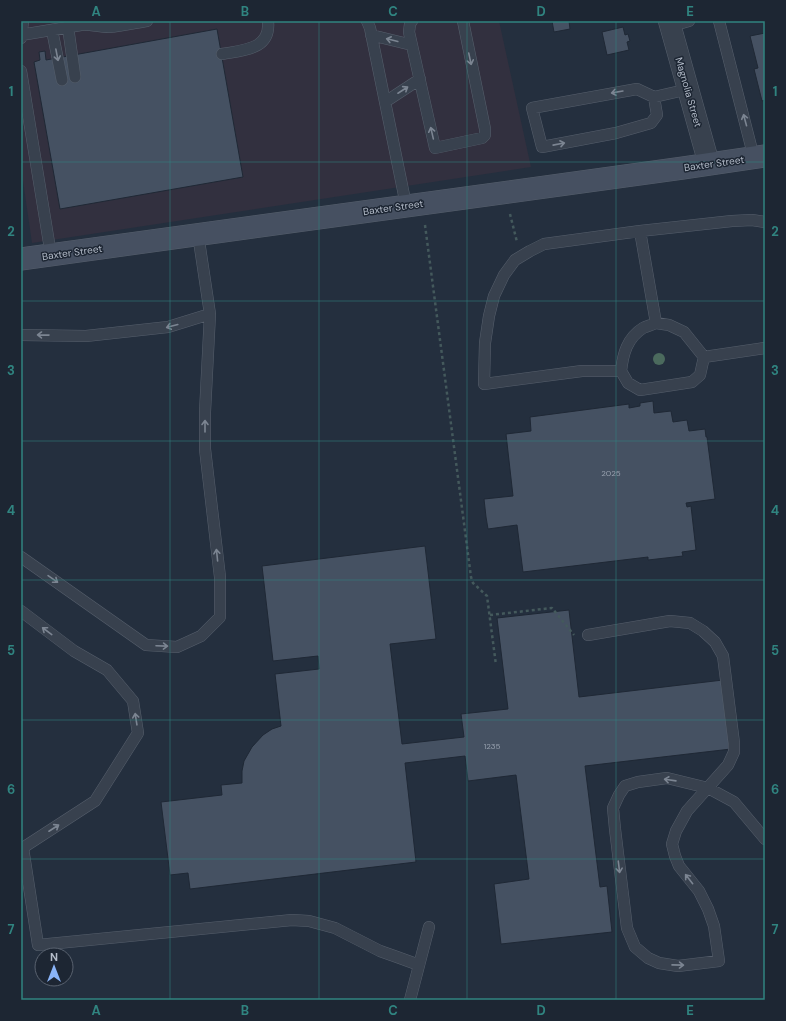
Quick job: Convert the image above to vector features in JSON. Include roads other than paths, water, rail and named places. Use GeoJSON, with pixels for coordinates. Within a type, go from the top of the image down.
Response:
{"type":"FeatureCollection","features":[{"type":"Feature","properties":{"kind":"main road","name":"Baxter Street"},"geometry":{"type":"LineString","coordinates":[[21,259],[760,157]]}},
{"type":"Feature","properties":{"kind":"street","name":"Magnolia Street"},"geometry":{"type":"LineString","coordinates":[[676,23],[689,89],[709,164]]}},
{"type":"Feature","properties":{"kind":"lane"},"geometry":{"type":"LineString","coordinates":[[21,38],[23,21]]}},
{"type":"Feature","properties":{"kind":"lane"},"geometry":{"type":"LineString","coordinates":[[21,35],[89,24],[111,27],[147,21]]}},
{"type":"Feature","properties":{"kind":"lane"},"geometry":{"type":"LineString","coordinates":[[222,54],[252,48],[260,44],[266,38],[269,28],[268,21]]}},
{"type":"Feature","properties":{"kind":"lane"},"geometry":{"type":"LineString","coordinates":[[367,21],[370,28],[406,205]]}},
{"type":"Feature","properties":{"kind":"lane"},"geometry":{"type":"LineString","coordinates":[[412,21],[409,32],[436,148],[482,138],[485,135],[462,21]]}},
{"type":"Feature","properties":{"kind":"lane"},"geometry":{"type":"LineString","coordinates":[[719,21],[760,157]]}},
{"type":"Feature","properties":{"kind":"lane"},"geometry":{"type":"LineString","coordinates":[[68,27],[75,77]]}},
{"type":"Feature","properties":{"kind":"lane"},"geometry":{"type":"LineString","coordinates":[[52,30],[62,80]]}},
{"type":"Feature","properties":{"kind":"lane"},"geometry":{"type":"LineString","coordinates":[[371,35],[412,45]]}},
{"type":"Feature","properties":{"kind":"lane"},"geometry":{"type":"LineString","coordinates":[[21,71],[51,255]]}},
{"type":"Feature","properties":{"kind":"lane"},"geometry":{"type":"LineString","coordinates":[[385,102],[420,79]]}},
{"type":"Feature","properties":{"kind":"lane"},"geometry":{"type":"LineString","coordinates":[[654,97],[656,115],[651,123],[616,133],[542,147],[532,108],[637,89],[654,97],[689,89]]}},
{"type":"Feature","properties":{"kind":"lane"},"geometry":{"type":"LineString","coordinates":[[620,371],[582,371],[484,384],[485,343],[494,296],[504,275],[515,260],[544,244],[640,231],[752,220],[765,222]]}},
{"type":"Feature","properties":{"kind":"lane"},"geometry":{"type":"LineString","coordinates":[[640,231],[656,323]]}},
{"type":"Feature","properties":{"kind":"lane"},"geometry":{"type":"LineString","coordinates":[[21,557],[146,645],[177,647],[201,636],[220,616],[220,577],[205,449],[205,412],[210,314],[198,234]]}},
{"type":"Feature","properties":{"kind":"lane"},"geometry":{"type":"LineString","coordinates":[[21,335],[86,336],[168,328],[210,314]]}},
{"type":"Feature","properties":{"kind":"lane"},"geometry":{"type":"LineString","coordinates":[[656,323],[669,325],[684,332],[704,357],[700,375],[692,382],[640,390],[628,384],[620,371],[626,347],[634,335],[644,327],[656,323]]}},
{"type":"Feature","properties":{"kind":"lane"},"geometry":{"type":"LineString","coordinates":[[704,357],[765,348]]}},
{"type":"Feature","properties":{"kind":"lane"},"geometry":{"type":"LineString","coordinates":[[21,611],[74,651],[107,670],[133,702],[138,733],[95,801],[22,848],[38,945],[292,920],[309,921],[335,928],[380,951],[419,965]]}},
{"type":"Feature","properties":{"kind":"lane"},"geometry":{"type":"LineString","coordinates":[[588,635],[670,621],[690,623],[703,630],[715,642],[723,656],[734,752],[728,765],[708,788],[687,811],[676,831],[672,844],[679,866],[699,891],[708,909],[714,926],[719,961],[678,966],[659,963],[648,958],[635,947],[627,928],[614,829],[613,808],[619,795],[626,786],[638,782],[667,778],[708,788],[734,802],[765,839]]}},
{"type":"Feature","properties":{"kind":"lane"},"geometry":{"type":"LineString","coordinates":[[410,1000],[429,927]]}}]}
